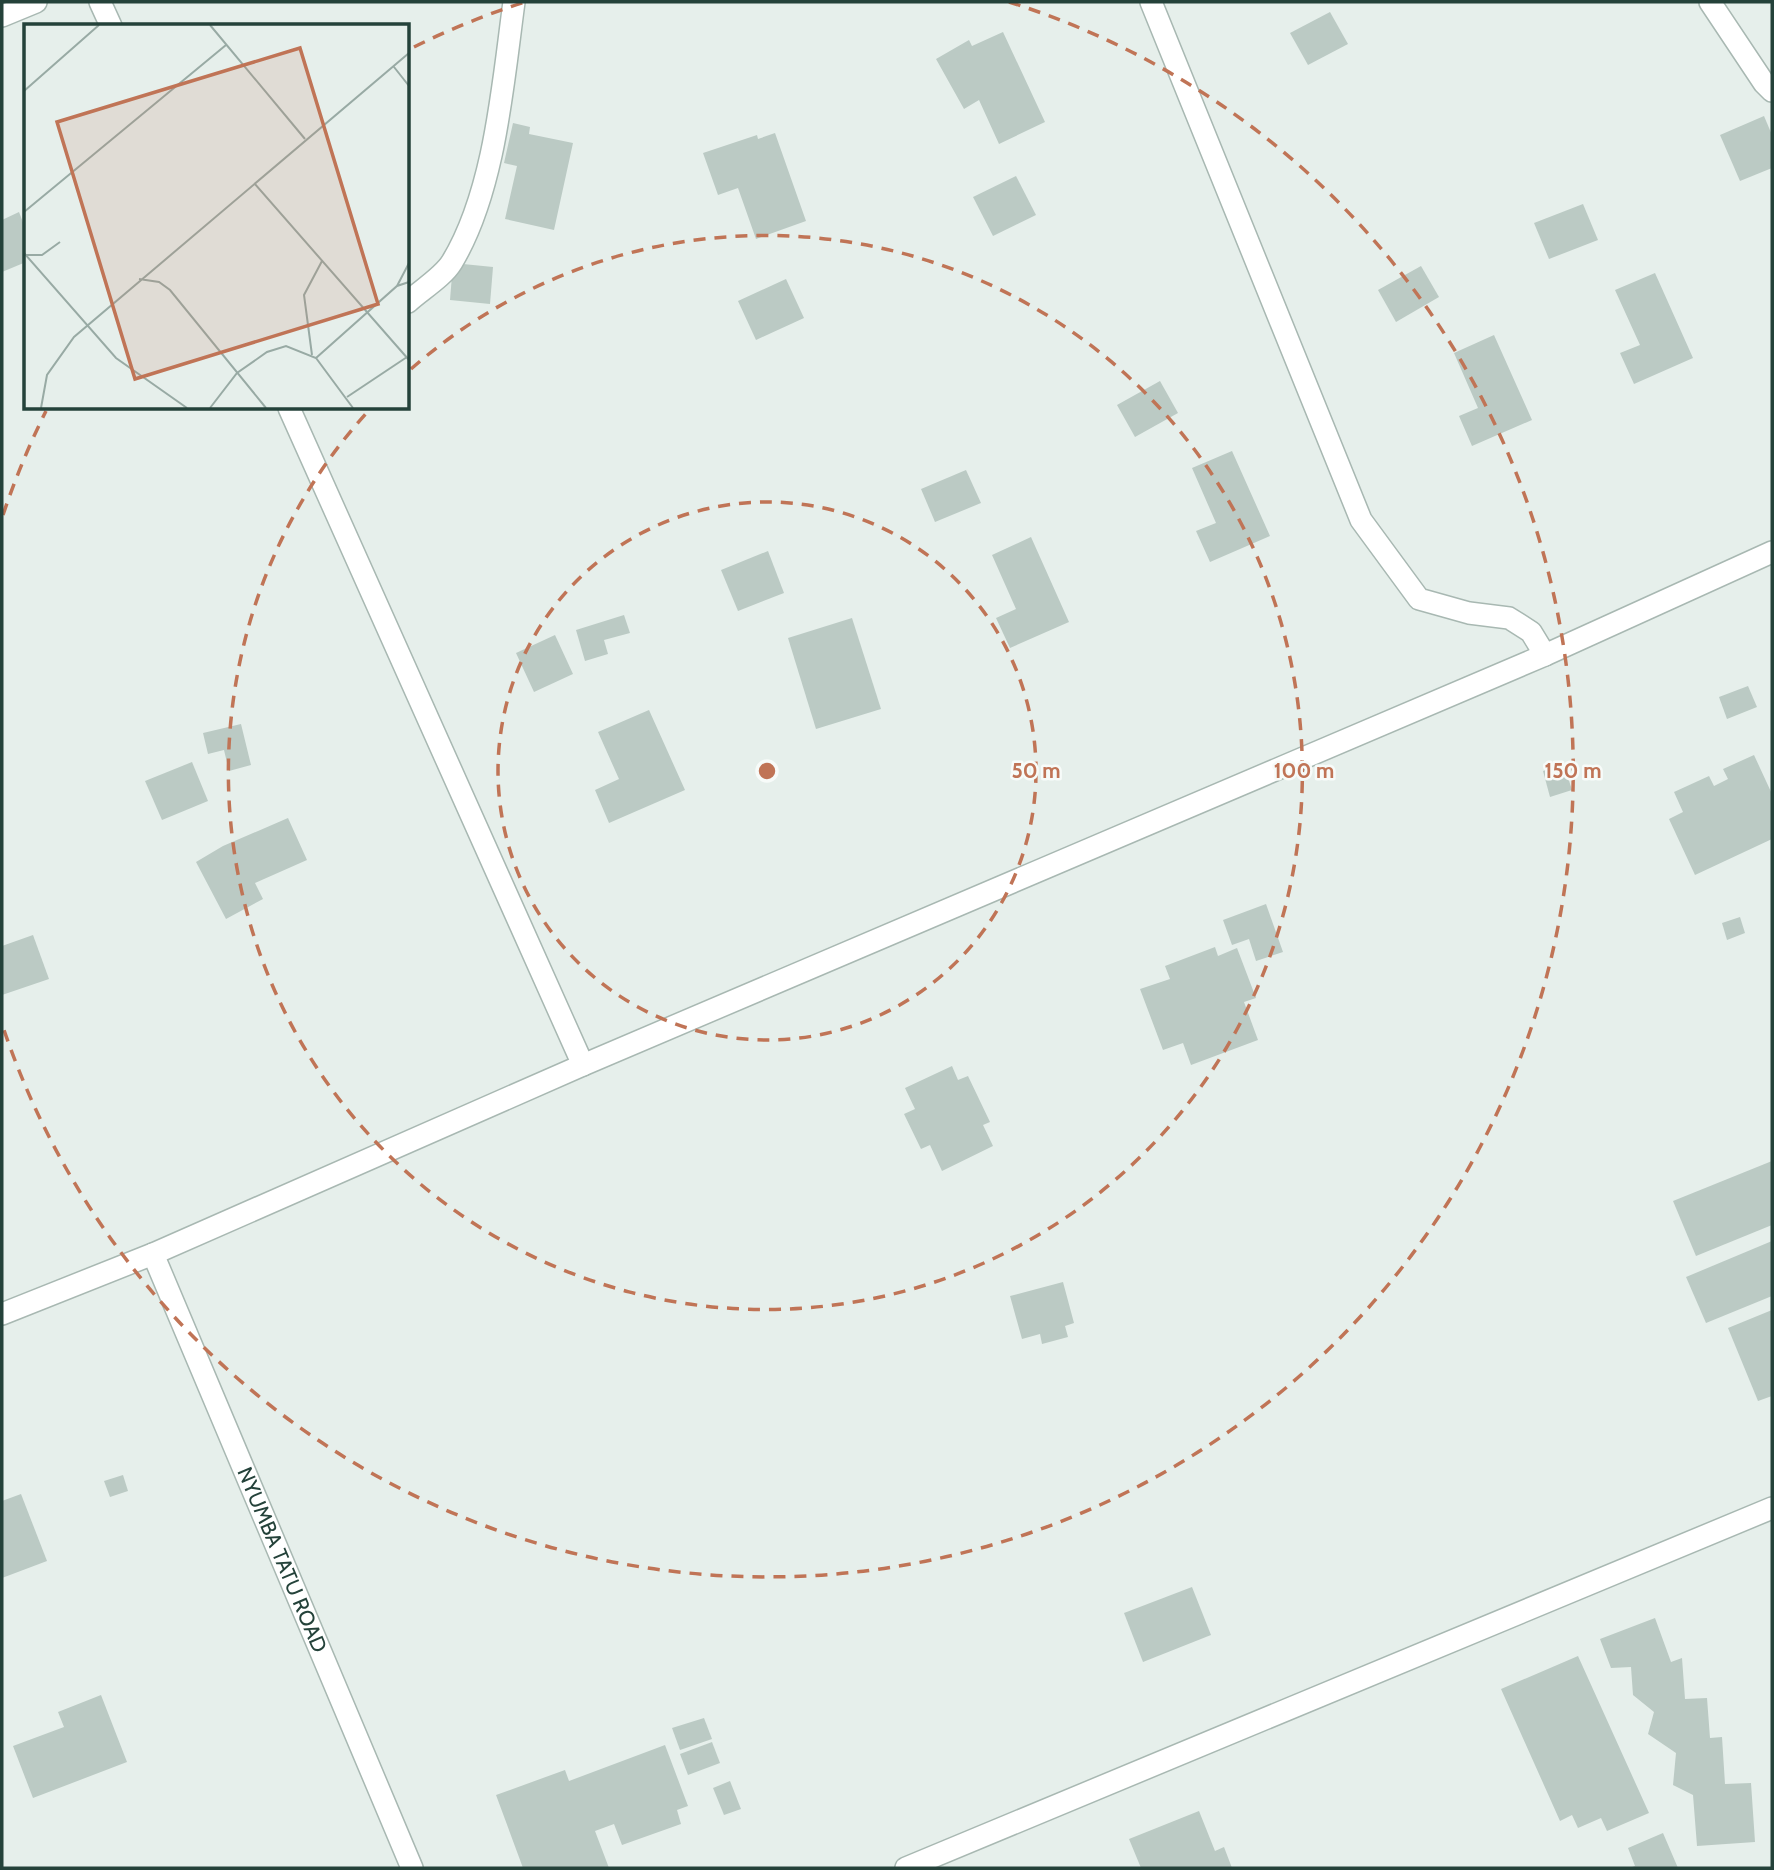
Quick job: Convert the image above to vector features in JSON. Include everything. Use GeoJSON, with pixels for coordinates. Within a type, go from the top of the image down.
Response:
{"type":"FeatureCollection","features":[{"type":"Feature","properties":{"kind":"street"},"geometry":{"type":"LineString","coordinates":[[2,16],[36,2]]}},
{"type":"Feature","properties":{"kind":"street"},"geometry":{"type":"LineString","coordinates":[[100,2],[110,24]]}},
{"type":"Feature","properties":{"kind":"street"},"geometry":{"type":"LineString","coordinates":[[410,300],[450,265],[476,214],[498,122],[514,2]]}},
{"type":"Feature","properties":{"kind":"street"},"geometry":{"type":"LineString","coordinates":[[1151,2],[1361,520],[1419,599],[1469,613],[1509,618],[1531,632],[1545,655]]}},
{"type":"Feature","properties":{"kind":"street"},"geometry":{"type":"LineString","coordinates":[[1710,2],[1772,91]]}},
{"type":"Feature","properties":{"kind":"street"},"geometry":{"type":"LineString","coordinates":[[290,410],[583,1065]]}},
{"type":"Feature","properties":{"kind":"street"},"geometry":{"type":"LineString","coordinates":[[2,1314],[153,1254],[583,1065],[1545,655],[1772,552]]}},
{"type":"Feature","properties":{"kind":"street","name":"NYUMBA TATU ROAD"},"geometry":{"type":"LineString","coordinates":[[153,1254],[412,1868]]}},
{"type":"Feature","properties":{"kind":"street"},"geometry":{"type":"LineString","coordinates":[[906,1868],[1772,1508]]}},
{"type":"Feature","properties":{"kind":"building"},"geometry":{"type":"Polygon","coordinates":[[[1330,12],[1348,44],[1308,65],[1290,33],[1330,12]]]}},
{"type":"Feature","properties":{"kind":"building"},"geometry":{"type":"Polygon","coordinates":[[[1003,32],[1045,122],[999,144],[979,100],[964,109],[936,59],[969,40],[972,46],[1003,32]]]}},
{"type":"Feature","properties":{"kind":"building"},"geometry":{"type":"Polygon","coordinates":[[[1764,116],[1772,135],[1772,168],[1740,181],[1720,135],[1764,116]]]}},
{"type":"Feature","properties":{"kind":"building"},"geometry":{"type":"Polygon","coordinates":[[[513,123],[530,127],[529,134],[573,143],[554,230],[505,219],[517,166],[504,163],[513,123]]]}},
{"type":"Feature","properties":{"kind":"building"},"geometry":{"type":"Polygon","coordinates":[[[775,133],[806,221],[756,239],[738,188],[718,195],[703,153],[757,135],[758,139],[775,133]]]}},
{"type":"Feature","properties":{"kind":"building"},"geometry":{"type":"Polygon","coordinates":[[[1016,176],[1036,215],[993,236],[973,197],[1016,176]]]}},
{"type":"Feature","properties":{"kind":"building"},"geometry":{"type":"Polygon","coordinates":[[[1583,204],[1598,240],[1549,259],[1534,223],[1583,204]]]}},
{"type":"Feature","properties":{"kind":"building"},"geometry":{"type":"Polygon","coordinates":[[[19,212],[24,225],[24,263],[2,272],[2,220],[19,212]]]}},
{"type":"Feature","properties":{"kind":"building"},"geometry":{"type":"Polygon","coordinates":[[[453,263],[493,267],[490,304],[450,300],[453,263]]]}},
{"type":"Feature","properties":{"kind":"building"},"geometry":{"type":"Polygon","coordinates":[[[1421,266],[1439,297],[1396,322],[1378,290],[1421,266]]]}},
{"type":"Feature","properties":{"kind":"building"},"geometry":{"type":"Polygon","coordinates":[[[1655,273],[1693,358],[1634,384],[1620,353],[1640,345],[1615,290],[1655,273]]]}},
{"type":"Feature","properties":{"kind":"building"},"geometry":{"type":"Polygon","coordinates":[[[786,279],[804,318],[756,340],[738,301],[786,279]]]}},
{"type":"Feature","properties":{"kind":"building"},"geometry":{"type":"Polygon","coordinates":[[[1494,335],[1532,420],[1472,446],[1459,416],[1478,408],[1454,353],[1494,335]]]}},
{"type":"Feature","properties":{"kind":"building"},"geometry":{"type":"Polygon","coordinates":[[[1160,381],[1178,413],[1135,437],[1117,405],[1160,381]]]}},
{"type":"Feature","properties":{"kind":"building"},"geometry":{"type":"Polygon","coordinates":[[[1232,451],[1270,536],[1210,562],[1196,531],[1216,523],[1192,468],[1232,451]]]}},
{"type":"Feature","properties":{"kind":"building"},"geometry":{"type":"Polygon","coordinates":[[[966,470],[981,503],[935,522],[921,489],[966,470]]]}},
{"type":"Feature","properties":{"kind":"building"},"geometry":{"type":"Polygon","coordinates":[[[1031,537],[1069,622],[1010,648],[996,618],[1016,609],[992,555],[1031,537]]]}},
{"type":"Feature","properties":{"kind":"building"},"geometry":{"type":"Polygon","coordinates":[[[768,551],[784,593],[738,611],[721,570],[768,551]]]}},
{"type":"Feature","properties":{"kind":"building"},"geometry":{"type":"Polygon","coordinates":[[[624,615],[630,633],[604,640],[608,654],[585,661],[576,630],[624,615]]]}},
{"type":"Feature","properties":{"kind":"building"},"geometry":{"type":"Polygon","coordinates":[[[852,618],[881,709],[816,729],[788,638],[852,618]]]}},
{"type":"Feature","properties":{"kind":"building"},"geometry":{"type":"Polygon","coordinates":[[[555,635],[573,674],[534,692],[516,653],[555,635]]]}},
{"type":"Feature","properties":{"kind":"building"},"geometry":{"type":"Polygon","coordinates":[[[1748,686],[1757,707],[1727,719],[1719,697],[1748,686]]]}},
{"type":"Feature","properties":{"kind":"building"},"geometry":{"type":"Polygon","coordinates":[[[649,710],[685,790],[609,823],[595,790],[619,779],[598,732],[649,710]]]}},
{"type":"Feature","properties":{"kind":"building"},"geometry":{"type":"Polygon","coordinates":[[[241,724],[251,765],[229,771],[224,750],[208,754],[203,733],[241,724]]]}},
{"type":"Feature","properties":{"kind":"building"},"geometry":{"type":"Polygon","coordinates":[[[1754,755],[1772,794],[1772,839],[1695,875],[1669,819],[1683,812],[1674,792],[1709,776],[1714,786],[1728,779],[1723,769],[1754,755]]]}},
{"type":"Feature","properties":{"kind":"building"},"geometry":{"type":"Polygon","coordinates":[[[192,762],[208,801],[162,820],[145,781],[192,762]]]}},
{"type":"Feature","properties":{"kind":"building"},"geometry":{"type":"Polygon","coordinates":[[[1564,765],[1572,790],[1550,797],[1543,771],[1564,765]]]}},
{"type":"Feature","properties":{"kind":"building"},"geometry":{"type":"Polygon","coordinates":[[[288,818],[307,860],[255,883],[263,899],[226,919],[196,862],[223,846],[288,818]]]}},
{"type":"Feature","properties":{"kind":"building"},"geometry":{"type":"Polygon","coordinates":[[[1266,904],[1283,952],[1256,961],[1249,939],[1232,945],[1223,920],[1266,904]]]}},
{"type":"Feature","properties":{"kind":"building"},"geometry":{"type":"Polygon","coordinates":[[[1740,917],[1745,933],[1727,940],[1722,923],[1740,917]]]}},
{"type":"Feature","properties":{"kind":"building"},"geometry":{"type":"Polygon","coordinates":[[[33,935],[49,979],[2,995],[2,946],[33,935]]]}},
{"type":"Feature","properties":{"kind":"building"},"geometry":{"type":"Polygon","coordinates":[[[1215,947],[1218,956],[1237,948],[1256,998],[1244,1002],[1258,1040],[1191,1065],[1183,1043],[1163,1050],[1140,989],[1170,979],[1165,966],[1215,947]]]}},
{"type":"Feature","properties":{"kind":"building"},"geometry":{"type":"Polygon","coordinates":[[[952,1066],[958,1080],[968,1076],[990,1122],[983,1125],[993,1146],[942,1171],[930,1145],[921,1149],[904,1114],[915,1109],[905,1088],[952,1066]]]}},
{"type":"Feature","properties":{"kind":"building"},"geometry":{"type":"Polygon","coordinates":[[[1772,1161],[1772,1225],[1696,1256],[1673,1201],[1772,1161]]]}},
{"type":"Feature","properties":{"kind":"building"},"geometry":{"type":"Polygon","coordinates":[[[1772,1241],[1772,1296],[1706,1323],[1686,1277],[1772,1241]]]}},
{"type":"Feature","properties":{"kind":"building"},"geometry":{"type":"Polygon","coordinates":[[[1063,1282],[1074,1323],[1065,1326],[1068,1337],[1042,1344],[1040,1334],[1022,1339],[1010,1296],[1063,1282]]]}},
{"type":"Feature","properties":{"kind":"building"},"geometry":{"type":"Polygon","coordinates":[[[1772,1310],[1772,1396],[1758,1401],[1728,1328],[1772,1310]]]}},
{"type":"Feature","properties":{"kind":"building"},"geometry":{"type":"Polygon","coordinates":[[[123,1475],[128,1491],[110,1497],[104,1481],[123,1475]]]}},
{"type":"Feature","properties":{"kind":"building"},"geometry":{"type":"Polygon","coordinates":[[[21,1494],[47,1561],[2,1578],[2,1501],[21,1494]]]}},
{"type":"Feature","properties":{"kind":"building"},"geometry":{"type":"Polygon","coordinates":[[[1192,1587],[1211,1635],[1143,1662],[1124,1613],[1192,1587]]]}},
{"type":"Feature","properties":{"kind":"building"},"geometry":{"type":"Polygon","coordinates":[[[1655,1618],[1671,1662],[1682,1658],[1685,1699],[1707,1698],[1710,1738],[1722,1737],[1725,1784],[1751,1783],[1755,1842],[1697,1846],[1693,1795],[1673,1785],[1676,1753],[1648,1734],[1654,1712],[1633,1695],[1631,1667],[1611,1668],[1600,1639],[1655,1618]]]}},
{"type":"Feature","properties":{"kind":"building"},"geometry":{"type":"Polygon","coordinates":[[[1578,1656],[1649,1813],[1607,1831],[1601,1818],[1578,1828],[1572,1815],[1560,1821],[1501,1689],[1578,1656]]]}},
{"type":"Feature","properties":{"kind":"building"},"geometry":{"type":"Polygon","coordinates":[[[101,1695],[127,1762],[33,1798],[13,1746],[64,1727],[58,1712],[101,1695]]]}},
{"type":"Feature","properties":{"kind":"building"},"geometry":{"type":"Polygon","coordinates":[[[704,1718],[712,1739],[680,1750],[672,1728],[704,1718]]]}},
{"type":"Feature","properties":{"kind":"building"},"geometry":{"type":"Polygon","coordinates":[[[712,1742],[720,1763],[688,1775],[680,1754],[712,1742]]]}},
{"type":"Feature","properties":{"kind":"building"},"geometry":{"type":"Polygon","coordinates":[[[665,1745],[688,1806],[677,1810],[681,1824],[622,1845],[614,1824],[595,1831],[609,1868],[523,1868],[496,1795],[565,1770],[569,1781],[665,1745]]]}},
{"type":"Feature","properties":{"kind":"building"},"geometry":{"type":"Polygon","coordinates":[[[730,1781],[741,1809],[724,1815],[713,1788],[730,1781]]]}},
{"type":"Feature","properties":{"kind":"building"},"geometry":{"type":"Polygon","coordinates":[[[1199,1811],[1215,1851],[1224,1847],[1232,1868],[1141,1868],[1129,1839],[1199,1811]]]}},
{"type":"Feature","properties":{"kind":"building"},"geometry":{"type":"Polygon","coordinates":[[[1663,1833],[1678,1868],[1629,1868],[1635,1866],[1628,1848],[1663,1833]]]}}]}
